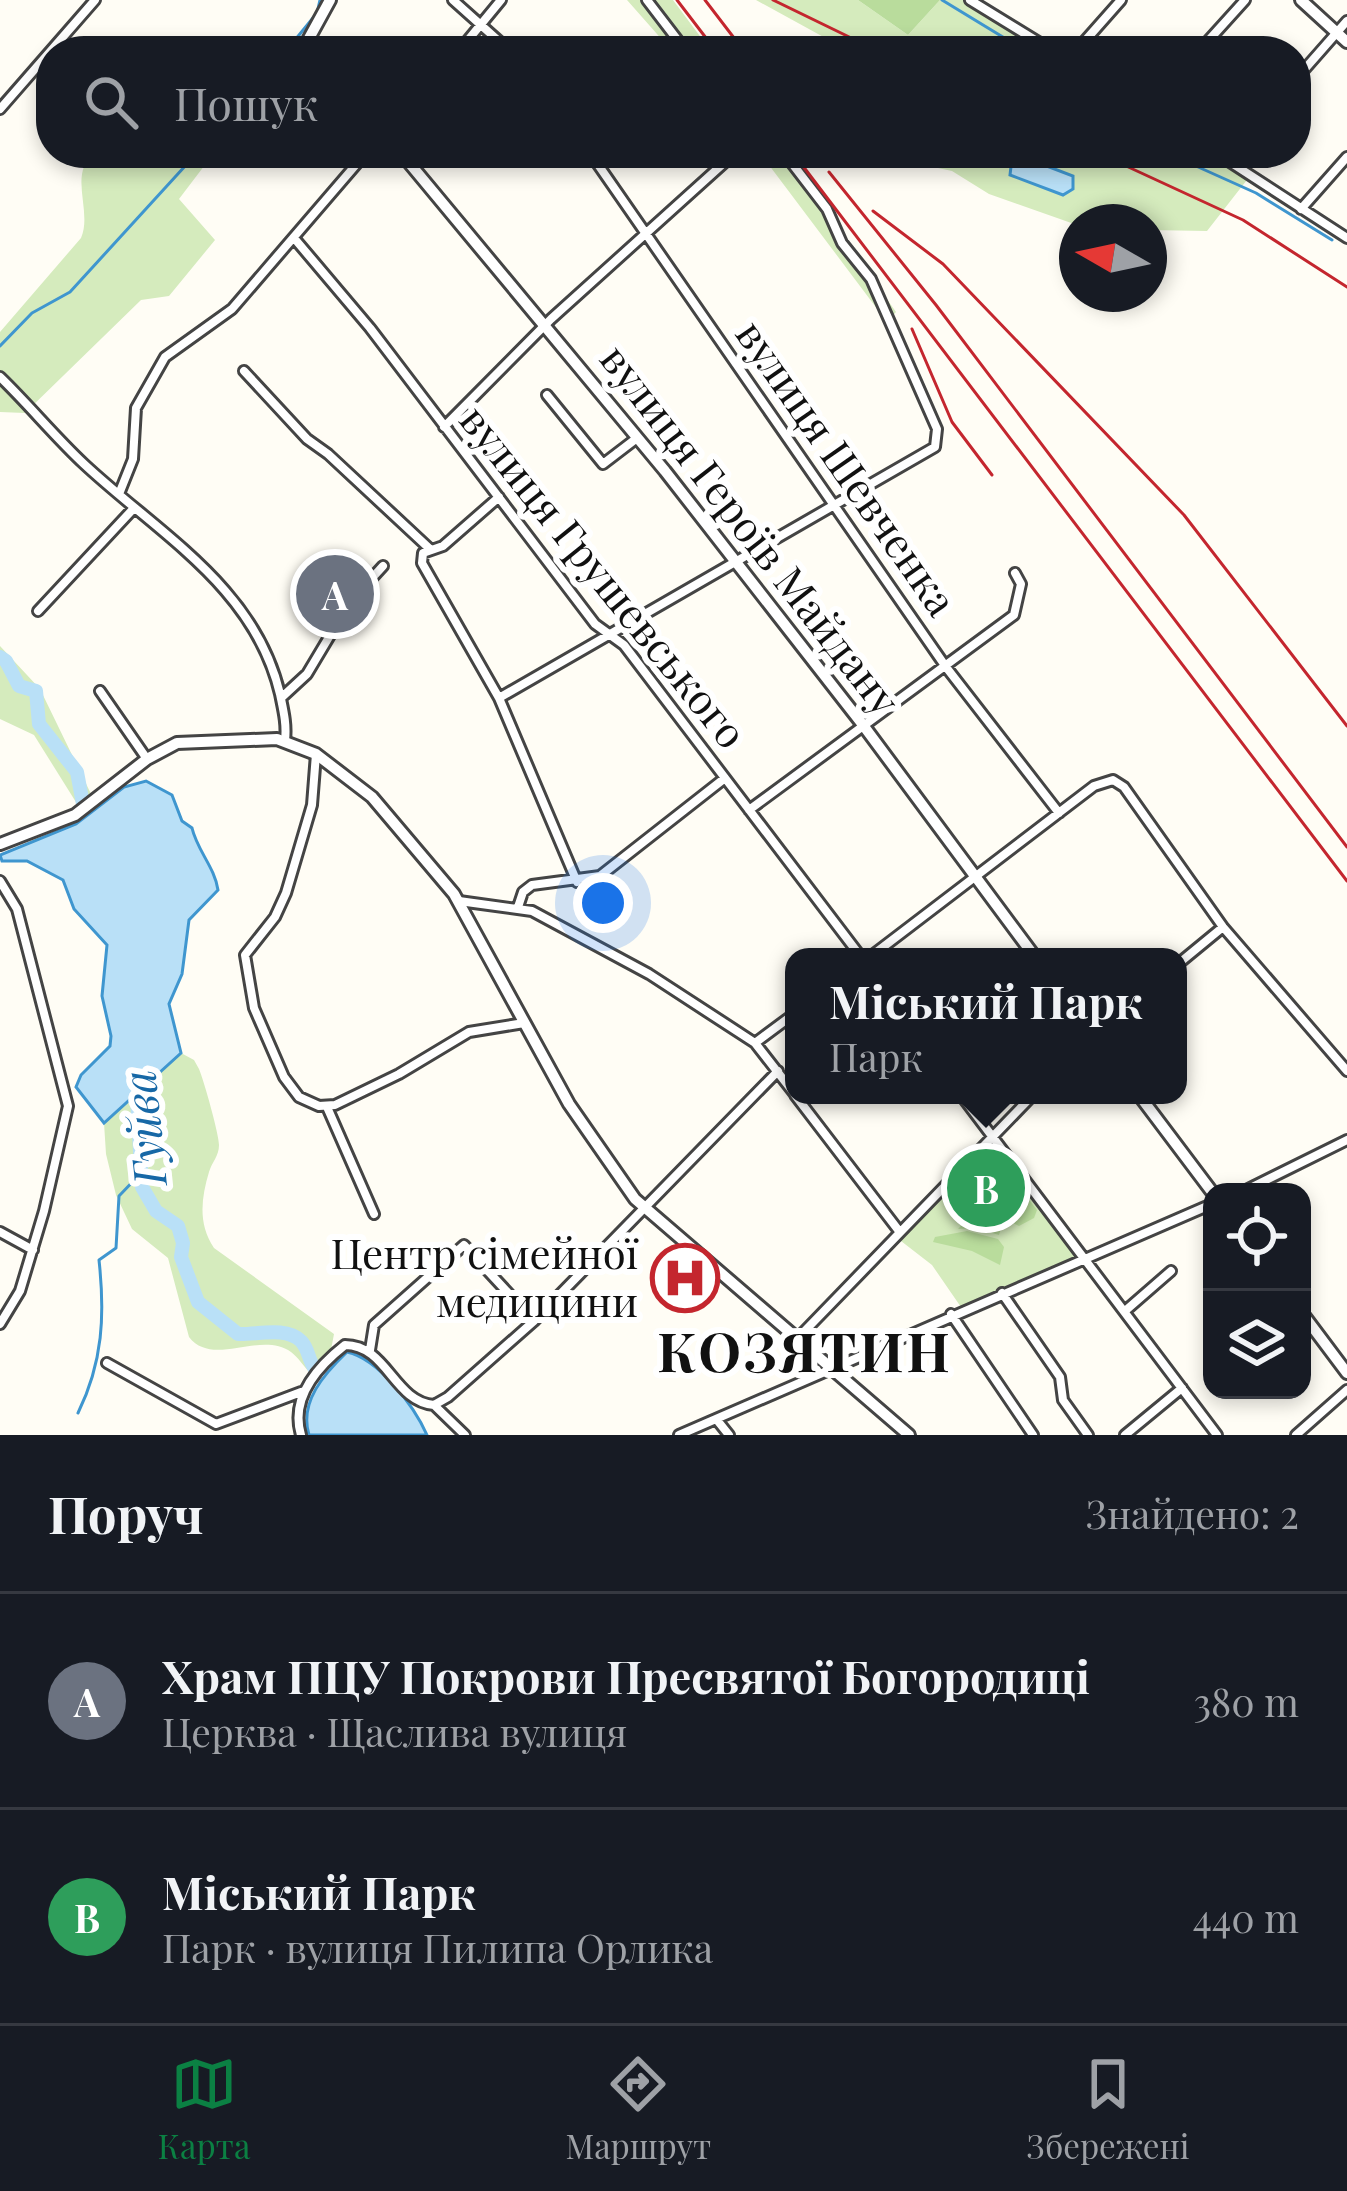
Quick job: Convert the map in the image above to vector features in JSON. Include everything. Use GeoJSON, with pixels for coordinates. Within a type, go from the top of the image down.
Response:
{"type":"FeatureCollection","features":[{"type":"Feature","properties":{"kind":"street"},"geometry":{"type":"LineString","coordinates":[[64,36],[95,0]]}},
{"type":"Feature","properties":{"kind":"street"},"geometry":{"type":"LineString","coordinates":[[311,36],[330,0]]}},
{"type":"Feature","properties":{"kind":"street"},"geometry":{"type":"LineString","coordinates":[[453,0],[494,36]]}},
{"type":"Feature","properties":{"kind":"street"},"geometry":{"type":"LineString","coordinates":[[472,36],[501,0]]}},
{"type":"Feature","properties":{"kind":"street"},"geometry":{"type":"LineString","coordinates":[[647,0],[675,36]]}},
{"type":"Feature","properties":{"kind":"street"},"geometry":{"type":"LineString","coordinates":[[970,0],[1029,36]]}},
{"type":"Feature","properties":{"kind":"street"},"geometry":{"type":"LineString","coordinates":[[988,11],[998,0]]}},
{"type":"Feature","properties":{"kind":"street"},"geometry":{"type":"LineString","coordinates":[[1089,36],[1121,0]]}},
{"type":"Feature","properties":{"kind":"street"},"geometry":{"type":"LineString","coordinates":[[1213,36],[1245,0]]}},
{"type":"Feature","properties":{"kind":"street"},"geometry":{"type":"LineString","coordinates":[[1301,0],[1347,42]]}},
{"type":"Feature","properties":{"kind":"street"},"geometry":{"type":"LineString","coordinates":[[1311,62],[1347,21]]}},
{"type":"Feature","properties":{"kind":"street"},"geometry":{"type":"LineString","coordinates":[[0,109],[36,68]]}},
{"type":"Feature","properties":{"kind":"street"},"geometry":{"type":"LineString","coordinates":[[1301,209],[1347,157]]}},
{"type":"Feature","properties":{"kind":"street"},"geometry":{"type":"LineString","coordinates":[[118,494],[133,459],[136,408],[162,362],[232,309],[353,168]]}},
{"type":"Feature","properties":{"kind":"street","name":"вулиця Героїв Майдану"},"geometry":{"type":"LineString","coordinates":[[414,168],[735,562],[1028,948]]}},
{"type":"Feature","properties":{"kind":"street","name":"вулиця Шевченка"},"geometry":{"type":"LineString","coordinates":[[601,168],[946,667],[1059,813]]}},
{"type":"Feature","properties":{"kind":"street"},"geometry":{"type":"LineString","coordinates":[[445,427],[546,326],[719,168]]}},
{"type":"Feature","properties":{"kind":"street"},"geometry":{"type":"LineString","coordinates":[[499,698],[930,452],[937,443],[937,429],[871,279],[842,243],[827,209],[796,168]]}},
{"type":"Feature","properties":{"kind":"street"},"geometry":{"type":"LineString","coordinates":[[1243,168],[1347,238]]}},
{"type":"Feature","properties":{"kind":"street","name":"вулиця Грушевського"},"geometry":{"type":"LineString","coordinates":[[294,238],[370,328],[595,623],[624,645],[853,948]]}},
{"type":"Feature","properties":{"kind":"street"},"geometry":{"type":"LineString","coordinates":[[244,371],[307,439],[428,552]]}},
{"type":"Feature","properties":{"kind":"street"},"geometry":{"type":"LineString","coordinates":[[0,377],[82,463],[208,571],[247,614],[272,665],[285,740]]}},
{"type":"Feature","properties":{"kind":"street"},"geometry":{"type":"LineString","coordinates":[[547,395],[604,464],[637,438]]}},
{"type":"Feature","properties":{"kind":"street"},"geometry":{"type":"LineString","coordinates":[[499,497],[428,552],[422,563],[499,698],[577,882]]}},
{"type":"Feature","properties":{"kind":"street"},"geometry":{"type":"LineString","coordinates":[[38,610],[134,508]]}},
{"type":"Feature","properties":{"kind":"street"},"geometry":{"type":"LineString","coordinates":[[281,698],[307,674],[350,602],[383,566]]}},
{"type":"Feature","properties":{"kind":"street"},"geometry":{"type":"LineString","coordinates":[[749,810],[1014,615],[1021,584],[1015,573]]}},
{"type":"Feature","properties":{"kind":"street"},"geometry":{"type":"LineString","coordinates":[[100,691],[147,758]]}},
{"type":"Feature","properties":{"kind":"street"},"geometry":{"type":"LineString","coordinates":[[0,844],[75,815],[147,758],[186,742],[285,740],[316,754],[372,797],[459,901],[584,1128],[643,1209],[909,1435]]}},
{"type":"Feature","properties":{"kind":"street"},"geometry":{"type":"LineString","coordinates":[[316,754],[312,805],[286,892],[274,916],[246,950],[244,962],[258,1020],[284,1077],[299,1097],[327,1107],[399,1074],[461,1035],[524,1023]]}},
{"type":"Feature","properties":{"kind":"street"},"geometry":{"type":"LineString","coordinates":[[518,907],[527,887],[600,876],[725,778]]}},
{"type":"Feature","properties":{"kind":"street"},"geometry":{"type":"LineString","coordinates":[[882,948],[1100,782],[1113,780],[1124,787],[1223,927],[1347,1072]]}},
{"type":"Feature","properties":{"kind":"street"},"geometry":{"type":"LineString","coordinates":[[0,881],[17,909],[68,1106],[33,1250],[20,1291],[0,1324]]}},
{"type":"Feature","properties":{"kind":"street"},"geometry":{"type":"LineString","coordinates":[[459,901],[518,907],[649,974],[755,1043],[785,1081]]}},
{"type":"Feature","properties":{"kind":"street"},"geometry":{"type":"LineString","coordinates":[[1187,957],[1223,927]]}},
{"type":"Feature","properties":{"kind":"street"},"geometry":{"type":"LineString","coordinates":[[755,1043],[785,1021]]}},
{"type":"Feature","properties":{"kind":"street"},"geometry":{"type":"LineString","coordinates":[[434,1405],[534,1321],[778,1072]]}},
{"type":"Feature","properties":{"kind":"street"},"geometry":{"type":"LineString","coordinates":[[803,1104],[899,1231]]}},
{"type":"Feature","properties":{"kind":"street"},"geometry":{"type":"LineString","coordinates":[[968,1104],[1216,1435]]}},
{"type":"Feature","properties":{"kind":"street"},"geometry":{"type":"LineString","coordinates":[[796,1340],[1024,1104]]}},
{"type":"Feature","properties":{"kind":"street"},"geometry":{"type":"LineString","coordinates":[[1145,1104],[1205,1183]]}},
{"type":"Feature","properties":{"kind":"street"},"geometry":{"type":"LineString","coordinates":[[327,1107],[374,1214]]}},
{"type":"Feature","properties":{"kind":"street"},"geometry":{"type":"LineString","coordinates":[[1260,1183],[1347,1140]]}},
{"type":"Feature","properties":{"kind":"street"},"geometry":{"type":"LineString","coordinates":[[679,1435],[1203,1208]]}},
{"type":"Feature","properties":{"kind":"street"},"geometry":{"type":"LineString","coordinates":[[0,1232],[33,1250]]}},
{"type":"Feature","properties":{"kind":"street"},"geometry":{"type":"LineString","coordinates":[[370,1350],[374,1325],[460,1246],[470,1248],[534,1321]]}},
{"type":"Feature","properties":{"kind":"street"},"geometry":{"type":"LineString","coordinates":[[1125,1311],[1171,1271]]}},
{"type":"Feature","properties":{"kind":"street"},"geometry":{"type":"LineString","coordinates":[[1002,1293],[1060,1377],[1063,1398],[1088,1435]]}},
{"type":"Feature","properties":{"kind":"street"},"geometry":{"type":"LineString","coordinates":[[951,1314],[1033,1435]]}},
{"type":"Feature","properties":{"kind":"street"},"geometry":{"type":"LineString","coordinates":[[1311,1325],[1347,1373]]}},
{"type":"Feature","properties":{"kind":"street"},"geometry":{"type":"LineString","coordinates":[[301,1435],[297,1415],[302,1392],[345,1346],[370,1350],[414,1400],[434,1405],[465,1435]]}},
{"type":"Feature","properties":{"kind":"street"},"geometry":{"type":"LineString","coordinates":[[106,1363],[216,1424],[302,1392]]}},
{"type":"Feature","properties":{"kind":"street"},"geometry":{"type":"LineString","coordinates":[[1125,1435],[1182,1388]]}},
{"type":"Feature","properties":{"kind":"street"},"geometry":{"type":"LineString","coordinates":[[1296,1435],[1347,1390]]}},
{"type":"Feature","properties":{"kind":"street"},"geometry":{"type":"LineString","coordinates":[[717,1420],[729,1435]]}},
{"type":"Feature","properties":{"kind":"green space"},"geometry":{"type":"Polygon","coordinates":[[[627,0],[673,0],[700,36],[659,36],[627,0]]]}},
{"type":"Feature","properties":{"kind":"green space"},"geometry":{"type":"Polygon","coordinates":[[[756,0],[858,0],[908,35],[940,0],[970,0],[1029,36],[822,36],[756,0]]]}},
{"type":"Feature","properties":{"kind":"green space"},"geometry":{"type":"Polygon","coordinates":[[[858,0],[940,0],[908,35],[858,0]]]}},
{"type":"Feature","properties":{"kind":"green space"},"geometry":{"type":"Polygon","coordinates":[[[203,168],[179,199],[215,240],[169,296],[141,300],[25,413],[0,412],[0,332],[81,238],[83,171],[203,168]]]}},
{"type":"Feature","properties":{"kind":"green space"},"geometry":{"type":"Polygon","coordinates":[[[771,168],[795,168],[896,312],[887,322],[771,168]]]}},
{"type":"Feature","properties":{"kind":"green space"},"geometry":{"type":"Polygon","coordinates":[[[938,168],[1238,168],[1250,176],[1207,231],[1167,230],[1167,204],[1059,204],[1059,219],[989,194],[952,171],[938,168]]]}},
{"type":"Feature","properties":{"kind":"green space"},"geometry":{"type":"Polygon","coordinates":[[[0,646],[40,689],[92,796],[79,807],[34,735],[0,719],[0,646]]]}},
{"type":"Feature","properties":{"kind":"green space"},"geometry":{"type":"Polygon","coordinates":[[[181,1053],[199,1069],[218,1139],[203,1202],[209,1239],[214,1248],[334,1334],[330,1355],[311,1374],[294,1354],[279,1346],[211,1349],[189,1337],[168,1258],[132,1229],[116,1195],[104,1123],[181,1053]]]}},
{"type":"Feature","properties":{"kind":"green space"},"geometry":{"type":"Polygon","coordinates":[[[992,1136],[1086,1259],[963,1310],[932,1265],[901,1241],[899,1231],[992,1136]]]}},
{"type":"Feature","properties":{"kind":"green space"},"geometry":{"type":"Polygon","coordinates":[[[1001,1164],[1037,1210],[1034,1218],[1019,1226],[1013,1223],[1001,1164]]]}},
{"type":"Feature","properties":{"kind":"green space"},"geometry":{"type":"Polygon","coordinates":[[[992,1178],[1003,1222],[999,1235],[958,1229],[980,1206],[992,1178]]]}},
{"type":"Feature","properties":{"kind":"green space"},"geometry":{"type":"Polygon","coordinates":[[[967,1231],[998,1239],[1004,1247],[1000,1265],[972,1251],[933,1242],[935,1237],[967,1231]]]}},
{"type":"Feature","properties":{"kind":"water"},"geometry":{"type":"Polygon","coordinates":[[[1011,168],[1052,168],[1073,176],[1073,189],[1063,195],[1010,175],[1011,168]]]}},
{"type":"Feature","properties":{"kind":"water"},"geometry":{"type":"Polygon","coordinates":[[[146,781],[172,795],[182,821],[192,828],[218,890],[189,920],[182,974],[169,1004],[181,1053],[104,1123],[76,1087],[81,1075],[110,1046],[102,996],[107,945],[74,909],[63,880],[27,861],[2,861],[0,855],[76,824],[124,787],[146,781]]]}},
{"type":"Feature","properties":{"kind":"water"},"geometry":{"type":"Polygon","coordinates":[[[347,1352],[371,1364],[394,1385],[427,1435],[309,1435],[311,1400],[322,1379],[347,1352]]]}},
{"type":"Feature","properties":{"kind":"waterway"},"geometry":{"type":"LineString","coordinates":[[298,36],[317,13],[320,0]]}},
{"type":"Feature","properties":{"kind":"waterway"},"geometry":{"type":"LineString","coordinates":[[942,0],[1001,36]]}},
{"type":"Feature","properties":{"kind":"waterway"},"geometry":{"type":"LineString","coordinates":[[0,346],[32,313],[70,292],[183,168]]}},
{"type":"Feature","properties":{"kind":"waterway"},"geometry":{"type":"LineString","coordinates":[[1200,168],[1256,193],[1332,240]]}},
{"type":"Feature","properties":{"kind":"waterway","name":"Гуйва"},"geometry":{"type":"LineString","coordinates":[[0,657],[19,686],[36,691],[39,724],[77,772],[83,804]]}},
{"type":"Feature","properties":{"kind":"waterway","name":"Гуйва"},"geometry":{"type":"LineString","coordinates":[[136,1080],[142,1187],[156,1211],[178,1226],[181,1257],[198,1302],[238,1334],[294,1336],[304,1344],[315,1369]]}},
{"type":"Feature","properties":{"kind":"waterway"},"geometry":{"type":"LineString","coordinates":[[78,1413],[93,1375],[100,1338],[99,1260],[116,1248],[119,1196],[141,1173]]}},
{"type":"Feature","properties":{"kind":"railway"},"geometry":{"type":"LineString","coordinates":[[677,0],[705,36]]}},
{"type":"Feature","properties":{"kind":"railway"},"geometry":{"type":"LineString","coordinates":[[705,0],[733,36]]}},
{"type":"Feature","properties":{"kind":"railway"},"geometry":{"type":"LineString","coordinates":[[773,0],[847,36]]}},
{"type":"Feature","properties":{"kind":"railway"},"geometry":{"type":"LineString","coordinates":[[804,168],[1347,881]]}},
{"type":"Feature","properties":{"kind":"railway"},"geometry":{"type":"LineString","coordinates":[[1130,168],[1243,220],[1347,287]]}},
{"type":"Feature","properties":{"kind":"railway"},"geometry":{"type":"LineString","coordinates":[[829,172],[936,305],[1347,847]]}},
{"type":"Feature","properties":{"kind":"railway"},"geometry":{"type":"LineString","coordinates":[[873,211],[943,264],[1184,515],[1347,726]]}},
{"type":"Feature","properties":{"kind":"railway"},"geometry":{"type":"LineString","coordinates":[[912,329],[952,422],[992,475]]}},
{"type":"Feature","properties":{"kind":"place","name":"Храм ПЦУ Покрови Пресвятої Богородиці"},"geometry":{"type":"Point","coordinates":[335,594]}},
{"type":"Feature","properties":{"kind":"place","name":"Міський Парк"},"geometry":{"type":"Point","coordinates":[986,1188]}},
{"type":"Feature","properties":{"kind":"place","name":"Центр сімейної медицини"},"geometry":{"type":"Point","coordinates":[685,1278]}},
{"type":"Feature","properties":{"kind":"district","name":"КОЗЯТИН"},"geometry":{"type":"Point","coordinates":[805,1353]}}]}
